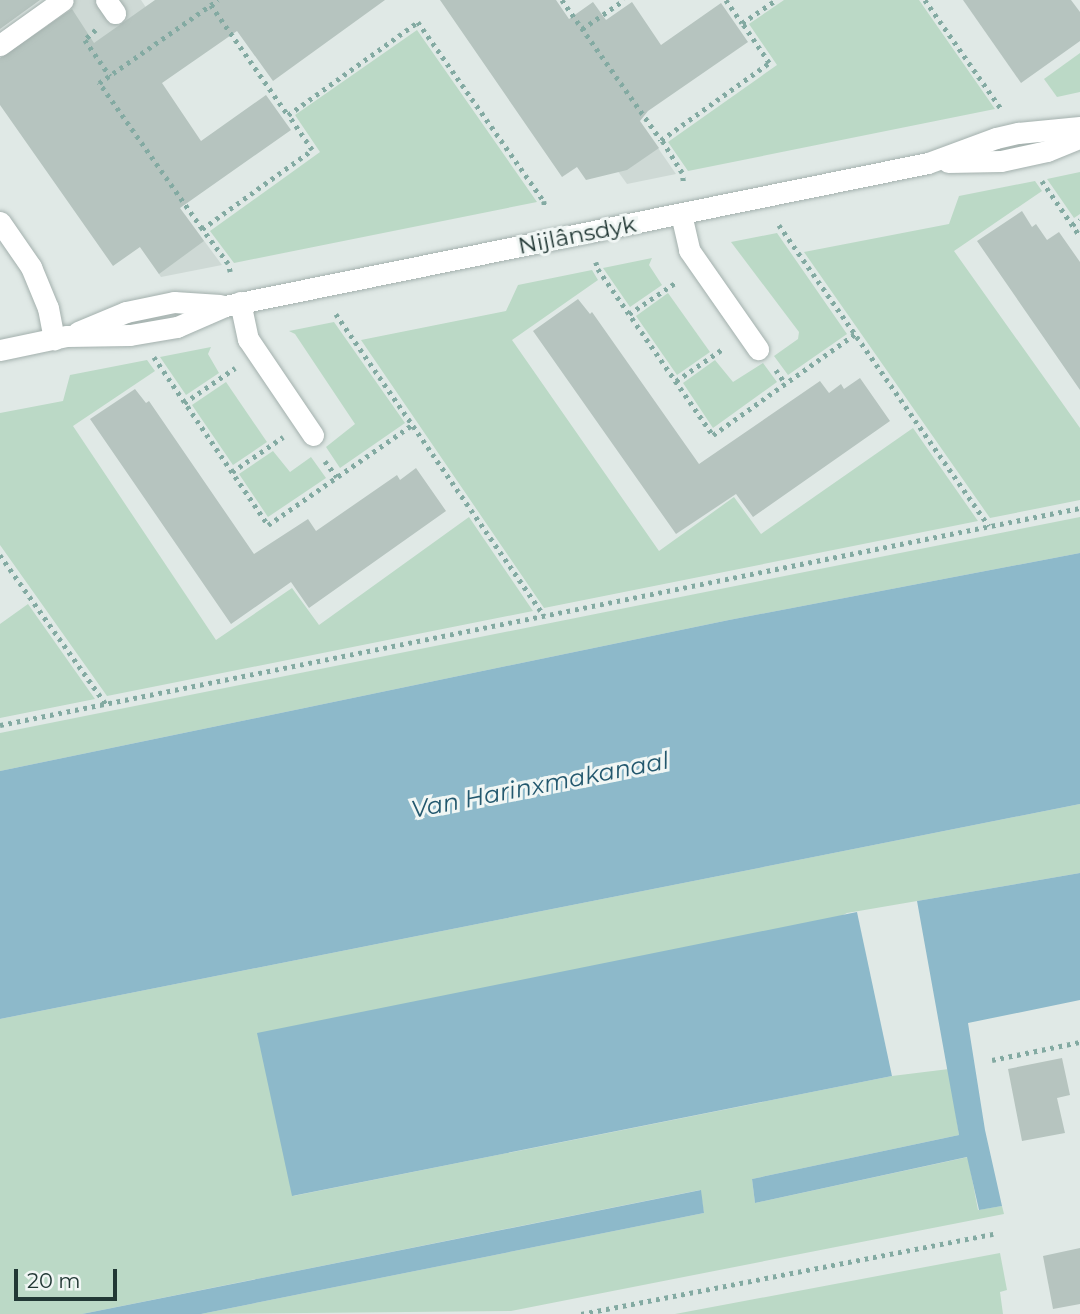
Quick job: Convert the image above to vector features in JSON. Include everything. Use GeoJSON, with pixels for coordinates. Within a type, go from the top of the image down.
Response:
{"type":"FeatureCollection","features":[{"type":"Feature","properties":{"kind":"street"},"geometry":{"type":"LineString","coordinates":[[0,45],[63,0]]}},
{"type":"Feature","properties":{"kind":"street","name":"Nijlânsdyk"},"geometry":{"type":"LineString","coordinates":[[0,350],[61,338],[130,335],[177,327],[233,304],[928,163],[996,138],[1042,128],[1080,127]]}},
{"type":"Feature","properties":{"kind":"street","name":"Nijlânsdyk"},"geometry":{"type":"LineString","coordinates":[[928,163],[1000,160],[1047,151],[1080,138]]}},
{"type":"Feature","properties":{"kind":"street"},"geometry":{"type":"LineString","coordinates":[[681,214],[689,250],[752,341]]}},
{"type":"Feature","properties":{"kind":"street"},"geometry":{"type":"LineString","coordinates":[[0,222],[31,267],[61,338]]}},
{"type":"Feature","properties":{"kind":"street"},"geometry":{"type":"LineString","coordinates":[[233,304],[248,339],[309,428]]}},
{"type":"Feature","properties":{"kind":"path"},"geometry":{"type":"LineString","coordinates":[[218,0],[99,83],[228,264],[230,272]]}},
{"type":"Feature","properties":{"kind":"path"},"geometry":{"type":"LineString","coordinates":[[562,0],[661,140],[683,181]]}},
{"type":"Feature","properties":{"kind":"path"},"geometry":{"type":"LineString","coordinates":[[582,29],[624,0]]}},
{"type":"Feature","properties":{"kind":"path"},"geometry":{"type":"LineString","coordinates":[[661,140],[769,63],[726,0]]}},
{"type":"Feature","properties":{"kind":"path"},"geometry":{"type":"LineString","coordinates":[[742,23],[776,0]]}},
{"type":"Feature","properties":{"kind":"path"},"geometry":{"type":"LineString","coordinates":[[925,0],[1005,114]]}},
{"type":"Feature","properties":{"kind":"path"},"geometry":{"type":"LineString","coordinates":[[202,229],[313,150],[211,5]]}},
{"type":"Feature","properties":{"kind":"path"},"geometry":{"type":"LineString","coordinates":[[110,6],[85,40],[110,76]]}},
{"type":"Feature","properties":{"kind":"path"},"geometry":{"type":"LineString","coordinates":[[288,115],[418,22],[544,201],[545,209]]}},
{"type":"Feature","properties":{"kind":"path"},"geometry":{"type":"LineString","coordinates":[[1038,175],[1080,236]]}},
{"type":"Feature","properties":{"kind":"path"},"geometry":{"type":"LineString","coordinates":[[1072,225],[1080,219]]}},
{"type":"Feature","properties":{"kind":"path"},"geometry":{"type":"LineString","coordinates":[[779,225],[989,526]]}},
{"type":"Feature","properties":{"kind":"path"},"geometry":{"type":"LineString","coordinates":[[596,262],[598,269],[713,435],[855,334]]}},
{"type":"Feature","properties":{"kind":"path"},"geometry":{"type":"LineString","coordinates":[[629,314],[700,265]]}},
{"type":"Feature","properties":{"kind":"path"},"geometry":{"type":"LineString","coordinates":[[336,314],[544,616]]}},
{"type":"Feature","properties":{"kind":"path"},"geometry":{"type":"LineString","coordinates":[[676,381],[752,341]]}},
{"type":"Feature","properties":{"kind":"path"},"geometry":{"type":"LineString","coordinates":[[153,353],[268,525],[412,425]]}},
{"type":"Feature","properties":{"kind":"path"},"geometry":{"type":"LineString","coordinates":[[184,403],[257,353]]}},
{"type":"Feature","properties":{"kind":"path"},"geometry":{"type":"LineString","coordinates":[[232,472],[309,428]]}},
{"type":"Feature","properties":{"kind":"path"},"geometry":{"type":"LineString","coordinates":[[0,725],[1080,508]]}},
{"type":"Feature","properties":{"kind":"path"},"geometry":{"type":"LineString","coordinates":[[0,555],[106,704]]}},
{"type":"Feature","properties":{"kind":"path"},"geometry":{"type":"LineString","coordinates":[[992,1060],[1080,1042]]}},
{"type":"Feature","properties":{"kind":"path"},"geometry":{"type":"LineString","coordinates":[[581,1314],[993,1234]]}},
{"type":"Feature","properties":{"kind":"shaded area"},"geometry":{"type":"Polygon","coordinates":[[[51,0],[141,0],[163,33],[102,76],[59,42],[45,22],[51,0]]]}},
{"type":"Feature","properties":{"kind":"shaded area"},"geometry":{"type":"Polygon","coordinates":[[[640,122],[676,174],[627,184],[602,149],[640,122]]]}},
{"type":"Feature","properties":{"kind":"shaded area"},"geometry":{"type":"Polygon","coordinates":[[[185,215],[222,265],[161,277],[140,247],[185,215]]]}},
{"type":"Feature","properties":{"kind":"green space"},"geometry":{"type":"Polygon","coordinates":[[[784,0],[919,0],[995,109],[688,171],[668,142],[777,65],[749,24],[784,0]]]}},
{"type":"Feature","properties":{"kind":"green space"},"geometry":{"type":"Polygon","coordinates":[[[417,30],[537,202],[234,263],[210,231],[320,152],[295,115],[417,30]]]}},
{"type":"Feature","properties":{"kind":"green space"},"geometry":{"type":"Polygon","coordinates":[[[1080,53],[1080,92],[1057,97],[1044,79],[1080,53]]]}},
{"type":"Feature","properties":{"kind":"green space"},"geometry":{"type":"Polygon","coordinates":[[[1080,172],[1080,214],[1074,218],[1047,179],[1080,172]]]}},
{"type":"Feature","properties":{"kind":"green space"},"geometry":{"type":"Polygon","coordinates":[[[1035,181],[1042,191],[954,251],[1080,428],[1080,500],[990,518],[804,252],[949,224],[959,196],[1035,181]]]}},
{"type":"Feature","properties":{"kind":"green space"},"geometry":{"type":"Polygon","coordinates":[[[777,233],[847,334],[788,375],[774,356],[798,339],[799,332],[731,242],[777,233]]]}},
{"type":"Feature","properties":{"kind":"green space"},"geometry":{"type":"Polygon","coordinates":[[[652,258],[649,265],[662,285],[630,307],[603,268],[652,258]]]}},
{"type":"Feature","properties":{"kind":"green space"},"geometry":{"type":"Polygon","coordinates":[[[592,270],[598,280],[512,340],[659,551],[734,497],[761,534],[913,428],[978,521],[544,608],[361,340],[506,311],[518,285],[592,270]]]}},
{"type":"Feature","properties":{"kind":"green space"},"geometry":{"type":"Polygon","coordinates":[[[668,293],[710,352],[677,375],[636,316],[668,293]]]}},
{"type":"Feature","properties":{"kind":"green space"},"geometry":{"type":"Polygon","coordinates":[[[334,322],[405,423],[340,468],[326,447],[355,424],[295,334],[289,331],[334,322]]]}},
{"type":"Feature","properties":{"kind":"green space"},"geometry":{"type":"Polygon","coordinates":[[[211,347],[208,354],[219,373],[186,395],[160,357],[211,347]]]}},
{"type":"Feature","properties":{"kind":"green space"},"geometry":{"type":"Polygon","coordinates":[[[147,360],[155,371],[73,426],[216,640],[292,588],[319,625],[469,517],[533,611],[107,696],[0,545],[0,413],[63,401],[70,375],[147,360]]]}},
{"type":"Feature","properties":{"kind":"green space"},"geometry":{"type":"Polygon","coordinates":[[[715,360],[733,382],[763,363],[777,382],[713,428],[683,383],[715,360]]]}},
{"type":"Feature","properties":{"kind":"green space"},"geometry":{"type":"Polygon","coordinates":[[[226,382],[267,442],[233,465],[192,405],[226,382]]]}},
{"type":"Feature","properties":{"kind":"green space"},"geometry":{"type":"Polygon","coordinates":[[[273,451],[290,472],[311,457],[326,478],[268,517],[239,474],[273,451]]]}},
{"type":"Feature","properties":{"kind":"green space"},"geometry":{"type":"Polygon","coordinates":[[[1080,517],[1080,553],[729,620],[0,771],[0,733],[1080,517]]]}},
{"type":"Feature","properties":{"kind":"green space"},"geometry":{"type":"Polygon","coordinates":[[[28,604],[95,699],[0,718],[0,624],[28,604]]]}},
{"type":"Feature","properties":{"kind":"green space"},"geometry":{"type":"Polygon","coordinates":[[[1080,804],[1080,873],[847,913],[293,1196],[892,1076],[949,1069],[959,1135],[752,1179],[755,1203],[968,1157],[978,1210],[1002,1206],[1004,1214],[511,1311],[201,1314],[704,1213],[700,1190],[82,1314],[0,1314],[0,1019],[1080,804]]]}},
{"type":"Feature","properties":{"kind":"green space"},"geometry":{"type":"Polygon","coordinates":[[[1000,1253],[1007,1290],[1000,1292],[1003,1314],[675,1314],[1000,1253]]]}},
{"type":"Feature","properties":{"kind":"water","name":"Van Harinxmakanaal"},"geometry":{"type":"Polygon","coordinates":[[[1080,553],[1080,804],[0,1019],[0,771],[729,620],[1080,553]]]}},
{"type":"Feature","properties":{"kind":"water"},"geometry":{"type":"Polygon","coordinates":[[[1080,873],[1080,1000],[968,1023],[985,1130],[1002,1206],[979,1210],[967,1157],[755,1203],[752,1179],[959,1135],[917,901],[1080,873]]]}},
{"type":"Feature","properties":{"kind":"water"},"geometry":{"type":"Polygon","coordinates":[[[857,912],[892,1076],[292,1196],[257,1033],[857,912]]]}},
{"type":"Feature","properties":{"kind":"water"},"geometry":{"type":"Polygon","coordinates":[[[701,1190],[704,1213],[201,1314],[82,1314],[701,1190]]]}},
{"type":"Feature","properties":{"kind":"building"},"geometry":{"type":"Polygon","coordinates":[[[0,0],[40,0],[0,29],[0,0]]]}},
{"type":"Feature","properties":{"kind":"building"},"geometry":{"type":"Polygon","coordinates":[[[155,0],[385,0],[273,81],[237,31],[162,83],[201,141],[266,95],[291,130],[180,208],[204,241],[159,274],[140,247],[113,266],[0,105],[0,58],[72,9],[94,43],[155,0]]]}},
{"type":"Feature","properties":{"kind":"building"},"geometry":{"type":"Polygon","coordinates":[[[440,0],[556,0],[569,19],[593,2],[606,20],[632,2],[661,45],[721,3],[748,42],[648,111],[640,121],[659,148],[627,170],[586,180],[577,167],[562,177],[440,0]]]}},
{"type":"Feature","properties":{"kind":"building"},"geometry":{"type":"Polygon","coordinates":[[[963,0],[1071,0],[1080,12],[1080,41],[1021,83],[963,0]]]}},
{"type":"Feature","properties":{"kind":"building"},"geometry":{"type":"Polygon","coordinates":[[[1022,211],[1032,227],[1036,224],[1047,240],[1059,232],[1080,262],[1080,390],[977,241],[1022,211]]]}},
{"type":"Feature","properties":{"kind":"building"},"geometry":{"type":"Polygon","coordinates":[[[578,299],[590,314],[592,312],[699,464],[820,381],[829,393],[841,384],[844,389],[860,378],[890,421],[753,517],[736,494],[676,534],[533,331],[578,299]]]}},
{"type":"Feature","properties":{"kind":"building"},"geometry":{"type":"Polygon","coordinates":[[[135,389],[146,403],[149,401],[254,554],[308,519],[316,531],[397,475],[400,480],[416,468],[446,511],[309,608],[291,582],[231,624],[90,419],[135,389]]]}},
{"type":"Feature","properties":{"kind":"building"},"geometry":{"type":"Polygon","coordinates":[[[1062,1058],[1070,1095],[1057,1098],[1065,1133],[1022,1141],[1008,1069],[1062,1058]]]}},
{"type":"Feature","properties":{"kind":"building"},"geometry":{"type":"Polygon","coordinates":[[[1080,1248],[1080,1304],[1053,1309],[1043,1256],[1080,1248]]]}}]}
